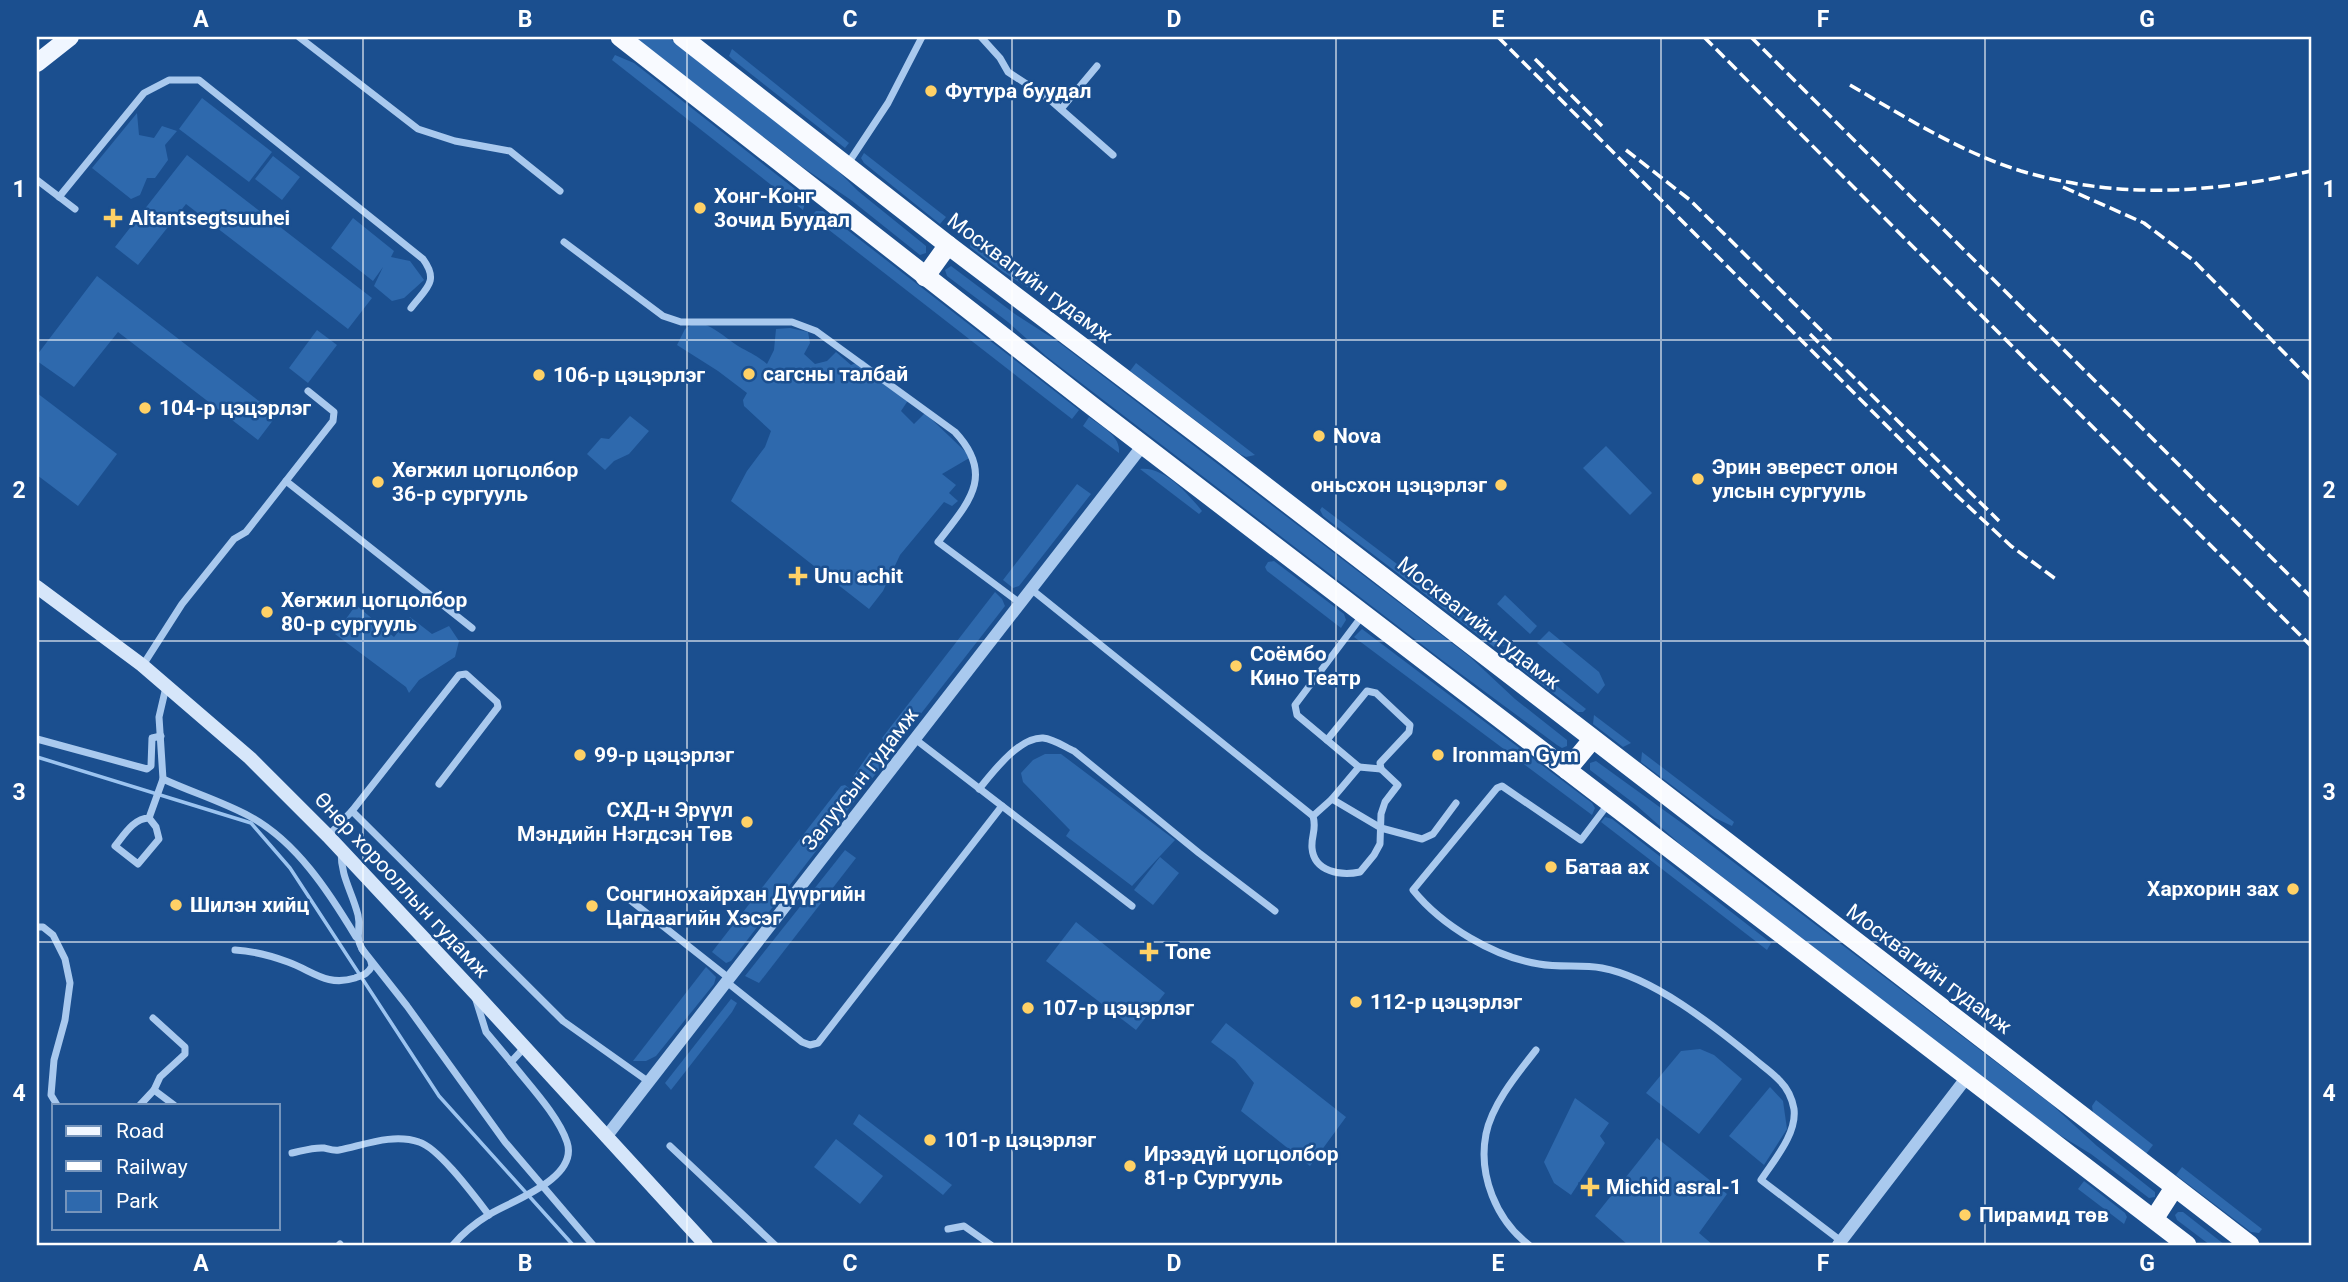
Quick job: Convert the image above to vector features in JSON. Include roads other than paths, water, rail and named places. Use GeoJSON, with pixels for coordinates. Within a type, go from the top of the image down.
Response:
{"type":"FeatureCollection","features":[{"type":"Feature","properties":{"kind":"highway"},"geometry":{"type":"LineString","coordinates":[[620,37],[925,277],[2187,1245]]}},
{"type":"Feature","properties":{"kind":"highway","name":"Москвагийн гудамж"},"geometry":{"type":"LineString","coordinates":[[682,37],[948,245],[1211,444],[2250,1245]]}},
{"type":"Feature","properties":{"kind":"highway"},"geometry":{"type":"LineString","coordinates":[[925,277],[948,245]]}},
{"type":"Feature","properties":{"kind":"highway"},"geometry":{"type":"LineString","coordinates":[[1567,770],[1592,740]]}},
{"type":"Feature","properties":{"kind":"highway"},"geometry":{"type":"LineString","coordinates":[[2154,1219],[2174,1188]]}},
{"type":"Feature","properties":{"kind":"main road"},"geometry":{"type":"LineString","coordinates":[[37,62],[50,37]]}},
{"type":"Feature","properties":{"kind":"main road"},"geometry":{"type":"LineString","coordinates":[[37,62],[70,37]]}},
{"type":"Feature","properties":{"kind":"main road","name":"Өнөр хорооллын гудамж"},"geometry":{"type":"LineString","coordinates":[[37,587],[142,665],[250,758],[328,836],[706,1245]]}},
{"type":"Feature","properties":{"kind":"street"},"geometry":{"type":"LineString","coordinates":[[299,37],[418,129],[455,141],[510,152],[560,191]]}},
{"type":"Feature","properties":{"kind":"street"},"geometry":{"type":"LineString","coordinates":[[846,166],[888,103],[922,37]]}},
{"type":"Feature","properties":{"kind":"street"},"geometry":{"type":"LineString","coordinates":[[981,37],[1000,58],[1008,72],[1048,98],[1113,155]]}},
{"type":"Feature","properties":{"kind":"street"},"geometry":{"type":"LineString","coordinates":[[1060,109],[1097,66]]}},
{"type":"Feature","properties":{"kind":"street"},"geometry":{"type":"LineString","coordinates":[[59,198],[144,93],[169,80],[199,80],[423,259],[431,271],[432,281],[411,308]]}},
{"type":"Feature","properties":{"kind":"street"},"geometry":{"type":"LineString","coordinates":[[37,180],[75,209]]}},
{"type":"Feature","properties":{"kind":"street"},"geometry":{"type":"LineString","coordinates":[[564,242],[663,316],[681,322],[792,322],[816,331],[955,432],[968,446],[976,462],[976,480],[971,495],[938,542],[1020,603]]}},
{"type":"Feature","properties":{"kind":"street"},"geometry":{"type":"LineString","coordinates":[[142,665],[182,604],[234,539],[246,532],[333,421],[334,412],[308,391]]}},
{"type":"Feature","properties":{"kind":"street","name":"Залуусын гудамж"},"geometry":{"type":"LineString","coordinates":[[606,1137],[1143,445]]}},
{"type":"Feature","properties":{"kind":"street"},"geometry":{"type":"LineString","coordinates":[[286,481],[472,628]]}},
{"type":"Feature","properties":{"kind":"street"},"geometry":{"type":"LineString","coordinates":[[1031,589],[1313,816],[1317,827],[1312,850],[1315,860],[1336,873],[1360,872],[1374,855],[1380,844],[1381,814],[1385,802],[1398,785],[1381,769],[1359,766],[1297,715],[1294,705],[1364,614]]}},
{"type":"Feature","properties":{"kind":"street"},"geometry":{"type":"LineString","coordinates":[[328,836],[352,811],[459,675],[466,674],[497,702],[498,707],[439,784]]}},
{"type":"Feature","properties":{"kind":"street"},"geometry":{"type":"LineString","coordinates":[[149,818],[163,781],[159,717],[166,686]]}},
{"type":"Feature","properties":{"kind":"street"},"geometry":{"type":"LineString","coordinates":[[1327,740],[1359,698],[1367,691],[1376,694],[1410,725],[1409,732],[1380,763],[1381,769]]}},
{"type":"Feature","properties":{"kind":"street"},"geometry":{"type":"LineString","coordinates":[[37,739],[147,768],[151,766],[152,738],[161,736]]}},
{"type":"Feature","properties":{"kind":"street"},"geometry":{"type":"LineString","coordinates":[[979,789],[1004,759],[1026,744],[1042,738],[1057,742],[1074,751],[1275,911]]}},
{"type":"Feature","properties":{"kind":"street"},"geometry":{"type":"LineString","coordinates":[[915,739],[1132,905]]}},
{"type":"Feature","properties":{"kind":"street"},"geometry":{"type":"LineString","coordinates":[[1313,816],[1332,799],[1359,766]]}},
{"type":"Feature","properties":{"kind":"street"},"geometry":{"type":"LineString","coordinates":[[163,781],[250,816],[295,851],[328,893],[372,966],[365,974],[347,981],[335,982],[289,962],[248,950],[235,950]]}},
{"type":"Feature","properties":{"kind":"street"},"geometry":{"type":"LineString","coordinates":[[1609,802],[1581,840],[1502,786],[1461,830],[1413,890],[1442,917],[1486,947],[1537,964],[1602,968],[1637,980],[1684,1005],[1739,1046],[1780,1081],[1791,1097],[1794,1112],[1786,1139],[1761,1180],[1839,1243],[1967,1077]]}},
{"type":"Feature","properties":{"kind":"street"},"geometry":{"type":"LineString","coordinates":[[1332,799],[1381,828],[1422,839],[1433,834],[1456,803]]}},
{"type":"Feature","properties":{"kind":"street"},"geometry":{"type":"LineString","coordinates":[[625,896],[802,1042],[810,1045],[818,1043],[1002,806]]}},
{"type":"Feature","properties":{"kind":"street"},"geometry":{"type":"LineString","coordinates":[[352,811],[563,1021],[649,1082]]}},
{"type":"Feature","properties":{"kind":"street"},"geometry":{"type":"LineString","coordinates":[[141,818],[149,818],[156,827],[159,839],[138,864],[115,846],[136,822],[141,818]]}},
{"type":"Feature","properties":{"kind":"street"},"geometry":{"type":"LineString","coordinates":[[341,850],[341,869],[358,915],[356,938]]}},
{"type":"Feature","properties":{"kind":"street"},"geometry":{"type":"LineString","coordinates":[[37,927],[43,927],[53,935],[65,959],[70,983],[65,1020],[54,1060],[51,1096],[56,1104]]}},
{"type":"Feature","properties":{"kind":"street"},"geometry":{"type":"LineString","coordinates":[[362,949],[506,1142],[593,1245]]}},
{"type":"Feature","properties":{"kind":"street"},"geometry":{"type":"LineString","coordinates":[[456,1243],[489,1214],[543,1186],[563,1169],[568,1157],[568,1144],[559,1127],[485,1032],[474,993]]}},
{"type":"Feature","properties":{"kind":"street"},"geometry":{"type":"LineString","coordinates":[[141,1104],[154,1090],[160,1077],[185,1054],[185,1048],[153,1018]]}},
{"type":"Feature","properties":{"kind":"street"},"geometry":{"type":"LineString","coordinates":[[511,1062],[524,1048]]}},
{"type":"Feature","properties":{"kind":"street"},"geometry":{"type":"LineString","coordinates":[[1529,1245],[1499,1212],[1488,1188],[1484,1162],[1486,1132],[1497,1107],[1536,1050]]}},
{"type":"Feature","properties":{"kind":"street"},"geometry":{"type":"LineString","coordinates":[[154,1090],[173,1104]]}},
{"type":"Feature","properties":{"kind":"street"},"geometry":{"type":"LineString","coordinates":[[292,1153],[323,1148],[337,1151],[398,1139],[419,1142],[444,1160],[489,1214]]}},
{"type":"Feature","properties":{"kind":"street"},"geometry":{"type":"LineString","coordinates":[[670,1146],[775,1245]]}},
{"type":"Feature","properties":{"kind":"street"},"geometry":{"type":"LineString","coordinates":[[948,1229],[964,1226],[992,1245]]}},
{"type":"Feature","properties":{"kind":"waterway"},"geometry":{"type":"LineString","coordinates":[[37,757],[251,823],[290,868],[439,1096],[573,1245]]}},
{"type":"Feature","properties":{"kind":"railway"},"geometry":{"type":"LineString","coordinates":[[1498,37],[1954,493],[2011,546],[2057,580]]}},
{"type":"Feature","properties":{"kind":"railway"},"geometry":{"type":"LineString","coordinates":[[1704,37],[2311,646]]}},
{"type":"Feature","properties":{"kind":"railway"},"geometry":{"type":"LineString","coordinates":[[1751,37],[2311,597]]}},
{"type":"Feature","properties":{"kind":"railway"},"geometry":{"type":"LineString","coordinates":[[1535,59],[1602,126]]}},
{"type":"Feature","properties":{"kind":"railway"},"geometry":{"type":"LineString","coordinates":[[1850,85],[1933,133],[1976,154],[2021,171],[2058,180],[2130,190],[2166,190],[2238,184],[2311,171]]}},
{"type":"Feature","properties":{"kind":"railway"},"geometry":{"type":"LineString","coordinates":[[1626,150],[1690,200],[1831,340]]}},
{"type":"Feature","properties":{"kind":"railway"},"geometry":{"type":"LineString","coordinates":[[2063,187],[2144,223],[2193,260],[2311,380]]}},
{"type":"Feature","properties":{"kind":"railway"},"geometry":{"type":"LineString","coordinates":[[1810,334],[1999,521]]}},
{"type":"Feature","properties":{"kind":"place","name":"Футура буудал"},"geometry":{"type":"Point","coordinates":[931,91]}},
{"type":"Feature","properties":{"kind":"place","name":"Хонг-Kонг 3очид Буудал"},"geometry":{"type":"Point","coordinates":[700,208]}},
{"type":"Feature","properties":{"kind":"place","name":"Altantsegtsuuhei"},"geometry":{"type":"Point","coordinates":[113,218]}},
{"type":"Feature","properties":{"kind":"place","name":"сагсны талбай"},"geometry":{"type":"Point","coordinates":[749,374]}},
{"type":"Feature","properties":{"kind":"place","name":"106-р цэцэрлэг"},"geometry":{"type":"Point","coordinates":[539,375]}},
{"type":"Feature","properties":{"kind":"place","name":"104-р цэцэрлэг"},"geometry":{"type":"Point","coordinates":[145,408]}},
{"type":"Feature","properties":{"kind":"place","name":"Nova"},"geometry":{"type":"Point","coordinates":[1319,436]}},
{"type":"Feature","properties":{"kind":"place","name":"Эрин эверест олон улсын сургууль"},"geometry":{"type":"Point","coordinates":[1698,479]}},
{"type":"Feature","properties":{"kind":"place","name":"Хөгжил цогцолбор 36-р сургууль"},"geometry":{"type":"Point","coordinates":[378,482]}},
{"type":"Feature","properties":{"kind":"place","name":"оньсхон цэцэрлэг"},"geometry":{"type":"Point","coordinates":[1501,485]}},
{"type":"Feature","properties":{"kind":"place","name":"Unu achit"},"geometry":{"type":"Point","coordinates":[798,576]}},
{"type":"Feature","properties":{"kind":"place","name":"Хөгжил цогцолбор 80-р сургууль"},"geometry":{"type":"Point","coordinates":[267,612]}},
{"type":"Feature","properties":{"kind":"place","name":"Соёмбо Кино Театр"},"geometry":{"type":"Point","coordinates":[1236,666]}},
{"type":"Feature","properties":{"kind":"place","name":"99-р цэцэрлэг"},"geometry":{"type":"Point","coordinates":[580,755]}},
{"type":"Feature","properties":{"kind":"place","name":"Ironman Gym"},"geometry":{"type":"Point","coordinates":[1438,755]}},
{"type":"Feature","properties":{"kind":"place","name":"СХД-н Эрүүл Мэндийн Нэгдсэн Төв"},"geometry":{"type":"Point","coordinates":[747,822]}},
{"type":"Feature","properties":{"kind":"place","name":"Батаа ах"},"geometry":{"type":"Point","coordinates":[1551,867]}},
{"type":"Feature","properties":{"kind":"place","name":"Хархорин зах"},"geometry":{"type":"Point","coordinates":[2293,889]}},
{"type":"Feature","properties":{"kind":"place","name":"Шилэн хийц"},"geometry":{"type":"Point","coordinates":[176,905]}},
{"type":"Feature","properties":{"kind":"place","name":"Сонгинохайрхан Дүүргийн Цагдаагийн Хэсэг"},"geometry":{"type":"Point","coordinates":[592,906]}},
{"type":"Feature","properties":{"kind":"place","name":"Tone"},"geometry":{"type":"Point","coordinates":[1149,952]}},
{"type":"Feature","properties":{"kind":"place","name":"112-р цэцэрлэг"},"geometry":{"type":"Point","coordinates":[1356,1002]}},
{"type":"Feature","properties":{"kind":"place","name":"107-р цэцэрлэг"},"geometry":{"type":"Point","coordinates":[1028,1008]}},
{"type":"Feature","properties":{"kind":"place","name":"101-р цэцэрлэг"},"geometry":{"type":"Point","coordinates":[930,1140]}},
{"type":"Feature","properties":{"kind":"place","name":"Ирээдүй цогцолбор 81-р Сургууль"},"geometry":{"type":"Point","coordinates":[1130,1166]}},
{"type":"Feature","properties":{"kind":"place","name":"Michid asral-1"},"geometry":{"type":"Point","coordinates":[1590,1187]}},
{"type":"Feature","properties":{"kind":"place","name":"Пирамид төв"},"geometry":{"type":"Point","coordinates":[1965,1215]}}]}
